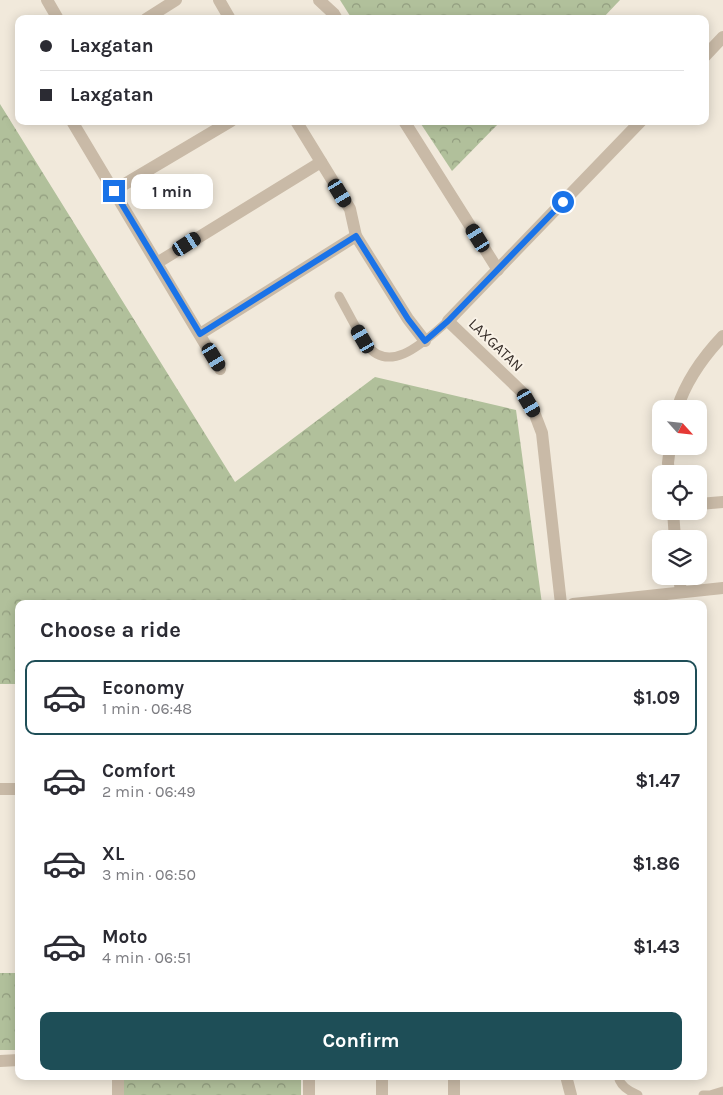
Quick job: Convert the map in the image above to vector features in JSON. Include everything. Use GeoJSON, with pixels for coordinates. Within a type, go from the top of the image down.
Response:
{"type":"FeatureCollection","features":[{"type":"Feature","properties":{"kind":"street"},"geometry":{"type":"LineString","coordinates":[[47,0],[56,15]]}},
{"type":"Feature","properties":{"kind":"street"},"geometry":{"type":"LineString","coordinates":[[152,15],[176,0]]}},
{"type":"Feature","properties":{"kind":"street"},"geometry":{"type":"LineString","coordinates":[[219,0],[228,15]]}},
{"type":"Feature","properties":{"kind":"street"},"geometry":{"type":"LineString","coordinates":[[319,0],[335,15]]}},
{"type":"Feature","properties":{"kind":"street"},"geometry":{"type":"LineString","coordinates":[[709,52],[723,37]]}},
{"type":"Feature","properties":{"kind":"street"},"geometry":{"type":"LineString","coordinates":[[74,125],[220,369]]}},
{"type":"Feature","properties":{"kind":"street"},"geometry":{"type":"LineString","coordinates":[[114,191],[224,125]]}},
{"type":"Feature","properties":{"kind":"street"},"geometry":{"type":"LineString","coordinates":[[298,125],[350,209],[356,236],[408,319],[425,341]]}},
{"type":"Feature","properties":{"kind":"street"},"geometry":{"type":"LineString","coordinates":[[407,125],[498,270]]}},
{"type":"Feature","properties":{"kind":"street","name":"LAXGATAN"},"geometry":{"type":"LineString","coordinates":[[561,600],[542,433],[534,412],[524,394],[448,321],[637,125]]}},
{"type":"Feature","properties":{"kind":"street"},"geometry":{"type":"LineString","coordinates":[[157,263],[321,162]]}},
{"type":"Feature","properties":{"kind":"street"},"geometry":{"type":"LineString","coordinates":[[200,334],[356,236]]}},
{"type":"Feature","properties":{"kind":"street"},"geometry":{"type":"LineString","coordinates":[[679,400],[695,371],[723,336]]}},
{"type":"Feature","properties":{"kind":"street"},"geometry":{"type":"LineString","coordinates":[[707,503],[723,502]]}},
{"type":"Feature","properties":{"kind":"street"},"geometry":{"type":"LineString","coordinates":[[680,585],[680,592]]}},
{"type":"Feature","properties":{"kind":"street"},"geometry":{"type":"LineString","coordinates":[[609,600],[723,588]]}},
{"type":"Feature","properties":{"kind":"street"},"geometry":{"type":"LineString","coordinates":[[0,789],[15,789]]}},
{"type":"Feature","properties":{"kind":"street"},"geometry":{"type":"LineString","coordinates":[[0,1060],[15,1060]]}},
{"type":"Feature","properties":{"kind":"street"},"geometry":{"type":"LineString","coordinates":[[118,1080],[118,1095]]}},
{"type":"Feature","properties":{"kind":"street"},"geometry":{"type":"LineString","coordinates":[[309,1080],[309,1095]]}},
{"type":"Feature","properties":{"kind":"street"},"geometry":{"type":"LineString","coordinates":[[382,1080],[382,1095]]}},
{"type":"Feature","properties":{"kind":"street"},"geometry":{"type":"LineString","coordinates":[[454,1080],[454,1095]]}},
{"type":"Feature","properties":{"kind":"street"},"geometry":{"type":"LineString","coordinates":[[565,1080],[565,1095]]}},
{"type":"Feature","properties":{"kind":"street"},"geometry":{"type":"LineString","coordinates":[[566,1080],[570,1095]]}},
{"type":"Feature","properties":{"kind":"lane"},"geometry":{"type":"LineString","coordinates":[[339,296],[367,345],[380,356],[402,355],[425,341],[448,321]]}},
{"type":"Feature","properties":{"kind":"lane"},"geometry":{"type":"LineString","coordinates":[[620,1080],[621,1084],[630,1092],[638,1095]]}},
{"type":"Feature","properties":{"kind":"lane"},"geometry":{"type":"LineString","coordinates":[[703,1095],[723,1091]]}},
{"type":"Feature","properties":{"kind":"green space"},"geometry":{"type":"Polygon","coordinates":[[[340,0],[620,0],[606,15],[349,15],[340,0]]]}},
{"type":"Feature","properties":{"kind":"green space"},"geometry":{"type":"Polygon","coordinates":[[[0,104],[235,482],[375,377],[516,410],[541,600],[15,600],[15,684],[0,684],[0,104]]]}},
{"type":"Feature","properties":{"kind":"green space"},"geometry":{"type":"Polygon","coordinates":[[[422,125],[497,125],[452,171],[422,125]]]}},
{"type":"Feature","properties":{"kind":"green space"},"geometry":{"type":"Polygon","coordinates":[[[0,973],[15,973],[15,1050],[0,1050],[0,973]]]}},
{"type":"Feature","properties":{"kind":"green space"},"geometry":{"type":"Polygon","coordinates":[[[123,1080],[301,1080],[301,1095],[123,1095],[123,1080]]]}},
{"type":"Feature","properties":{"kind":"route"},"geometry":{"type":"LineString","coordinates":[[114,191],[200,334],[356,236],[408,319],[425,341],[448,321],[563,202]]}}]}
